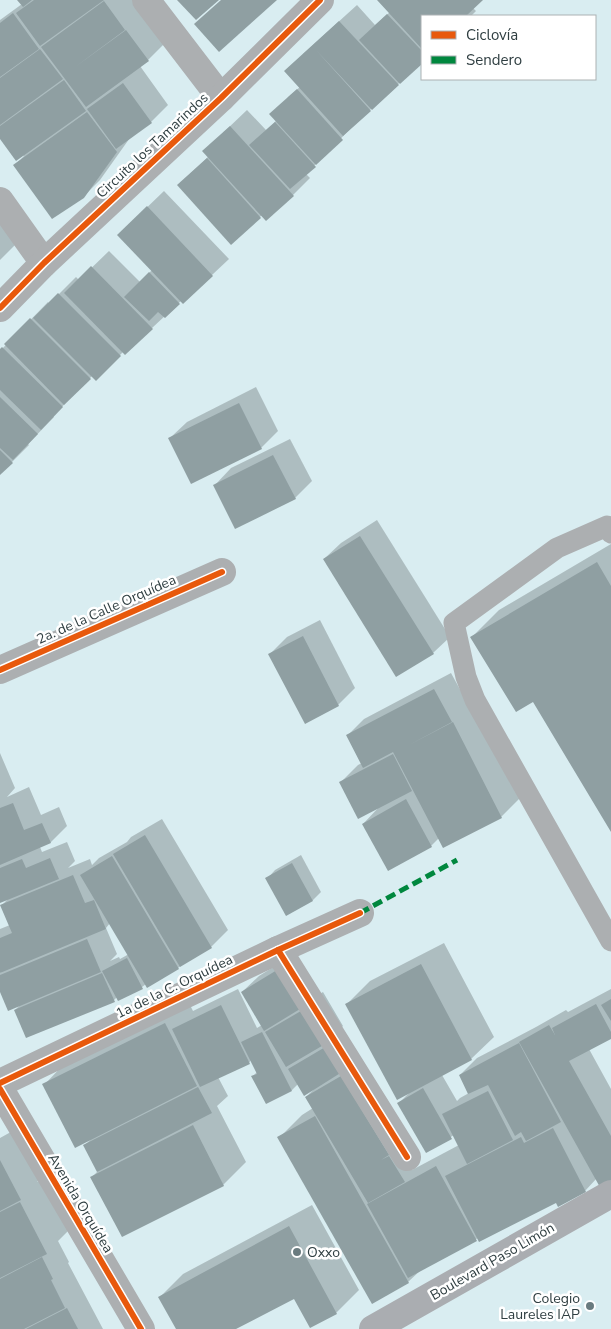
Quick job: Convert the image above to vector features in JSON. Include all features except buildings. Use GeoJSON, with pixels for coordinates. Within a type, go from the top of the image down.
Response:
{"type":"FeatureCollection","features":[{"type":"Feature","properties":{"kind":"main road","name":"Boulevard Paso Limón"},"geometry":{"type":"LineString","coordinates":[[374,1329],[611,1194]]}},
{"type":"Feature","properties":{"kind":"street"},"geometry":{"type":"LineString","coordinates":[[146,0],[221,98]]}},
{"type":"Feature","properties":{"kind":"street","name":"Circuito los Tamarindos"},"geometry":{"type":"LineString","coordinates":[[0,308],[44,263],[221,98],[320,0]]}},
{"type":"Feature","properties":{"kind":"street"},"geometry":{"type":"LineString","coordinates":[[0,201],[44,263]]}},
{"type":"Feature","properties":{"kind":"street","name":"2a. de la Calle Orquídea"},"geometry":{"type":"LineString","coordinates":[[0,670],[222,572]]}},
{"type":"Feature","properties":{"kind":"street","name":"1a de la C. Orquídea"},"geometry":{"type":"LineString","coordinates":[[0,1083],[278,950],[360,913]]}},
{"type":"Feature","properties":{"kind":"street"},"geometry":{"type":"LineString","coordinates":[[278,950],[407,1157]]}},
{"type":"Feature","properties":{"kind":"street","name":"Avenida Orquídea"},"geometry":{"type":"LineString","coordinates":[[0,1090],[141,1329]]}},
{"type":"Feature","properties":{"kind":"lane"},"geometry":{"type":"LineString","coordinates":[[611,533],[607,526],[557,548],[454,623],[466,677],[474,700],[611,941]]}},
{"type":"Feature","properties":{"kind":"marked path"},"geometry":{"type":"LineString","coordinates":[[360,913],[457,860]]}},
{"type":"Feature","properties":{"kind":"cycle path"},"geometry":{"type":"LineString","coordinates":[[0,308],[44,263],[221,98],[320,0]]}},
{"type":"Feature","properties":{"kind":"cycle path"},"geometry":{"type":"LineString","coordinates":[[0,670],[222,572]]}},
{"type":"Feature","properties":{"kind":"cycle path"},"geometry":{"type":"LineString","coordinates":[[0,1083],[278,950],[360,913]]}},
{"type":"Feature","properties":{"kind":"cycle path"},"geometry":{"type":"LineString","coordinates":[[278,950],[407,1157]]}},
{"type":"Feature","properties":{"kind":"cycle path"},"geometry":{"type":"LineString","coordinates":[[0,1089],[141,1329]]}},
{"type":"Feature","properties":{"kind":"place","name":"Oxxo"},"geometry":{"type":"Point","coordinates":[297,1252]}},
{"type":"Feature","properties":{"kind":"place","name":"Colegio Laureles IAP"},"geometry":{"type":"Point","coordinates":[590,1306]}}]}
